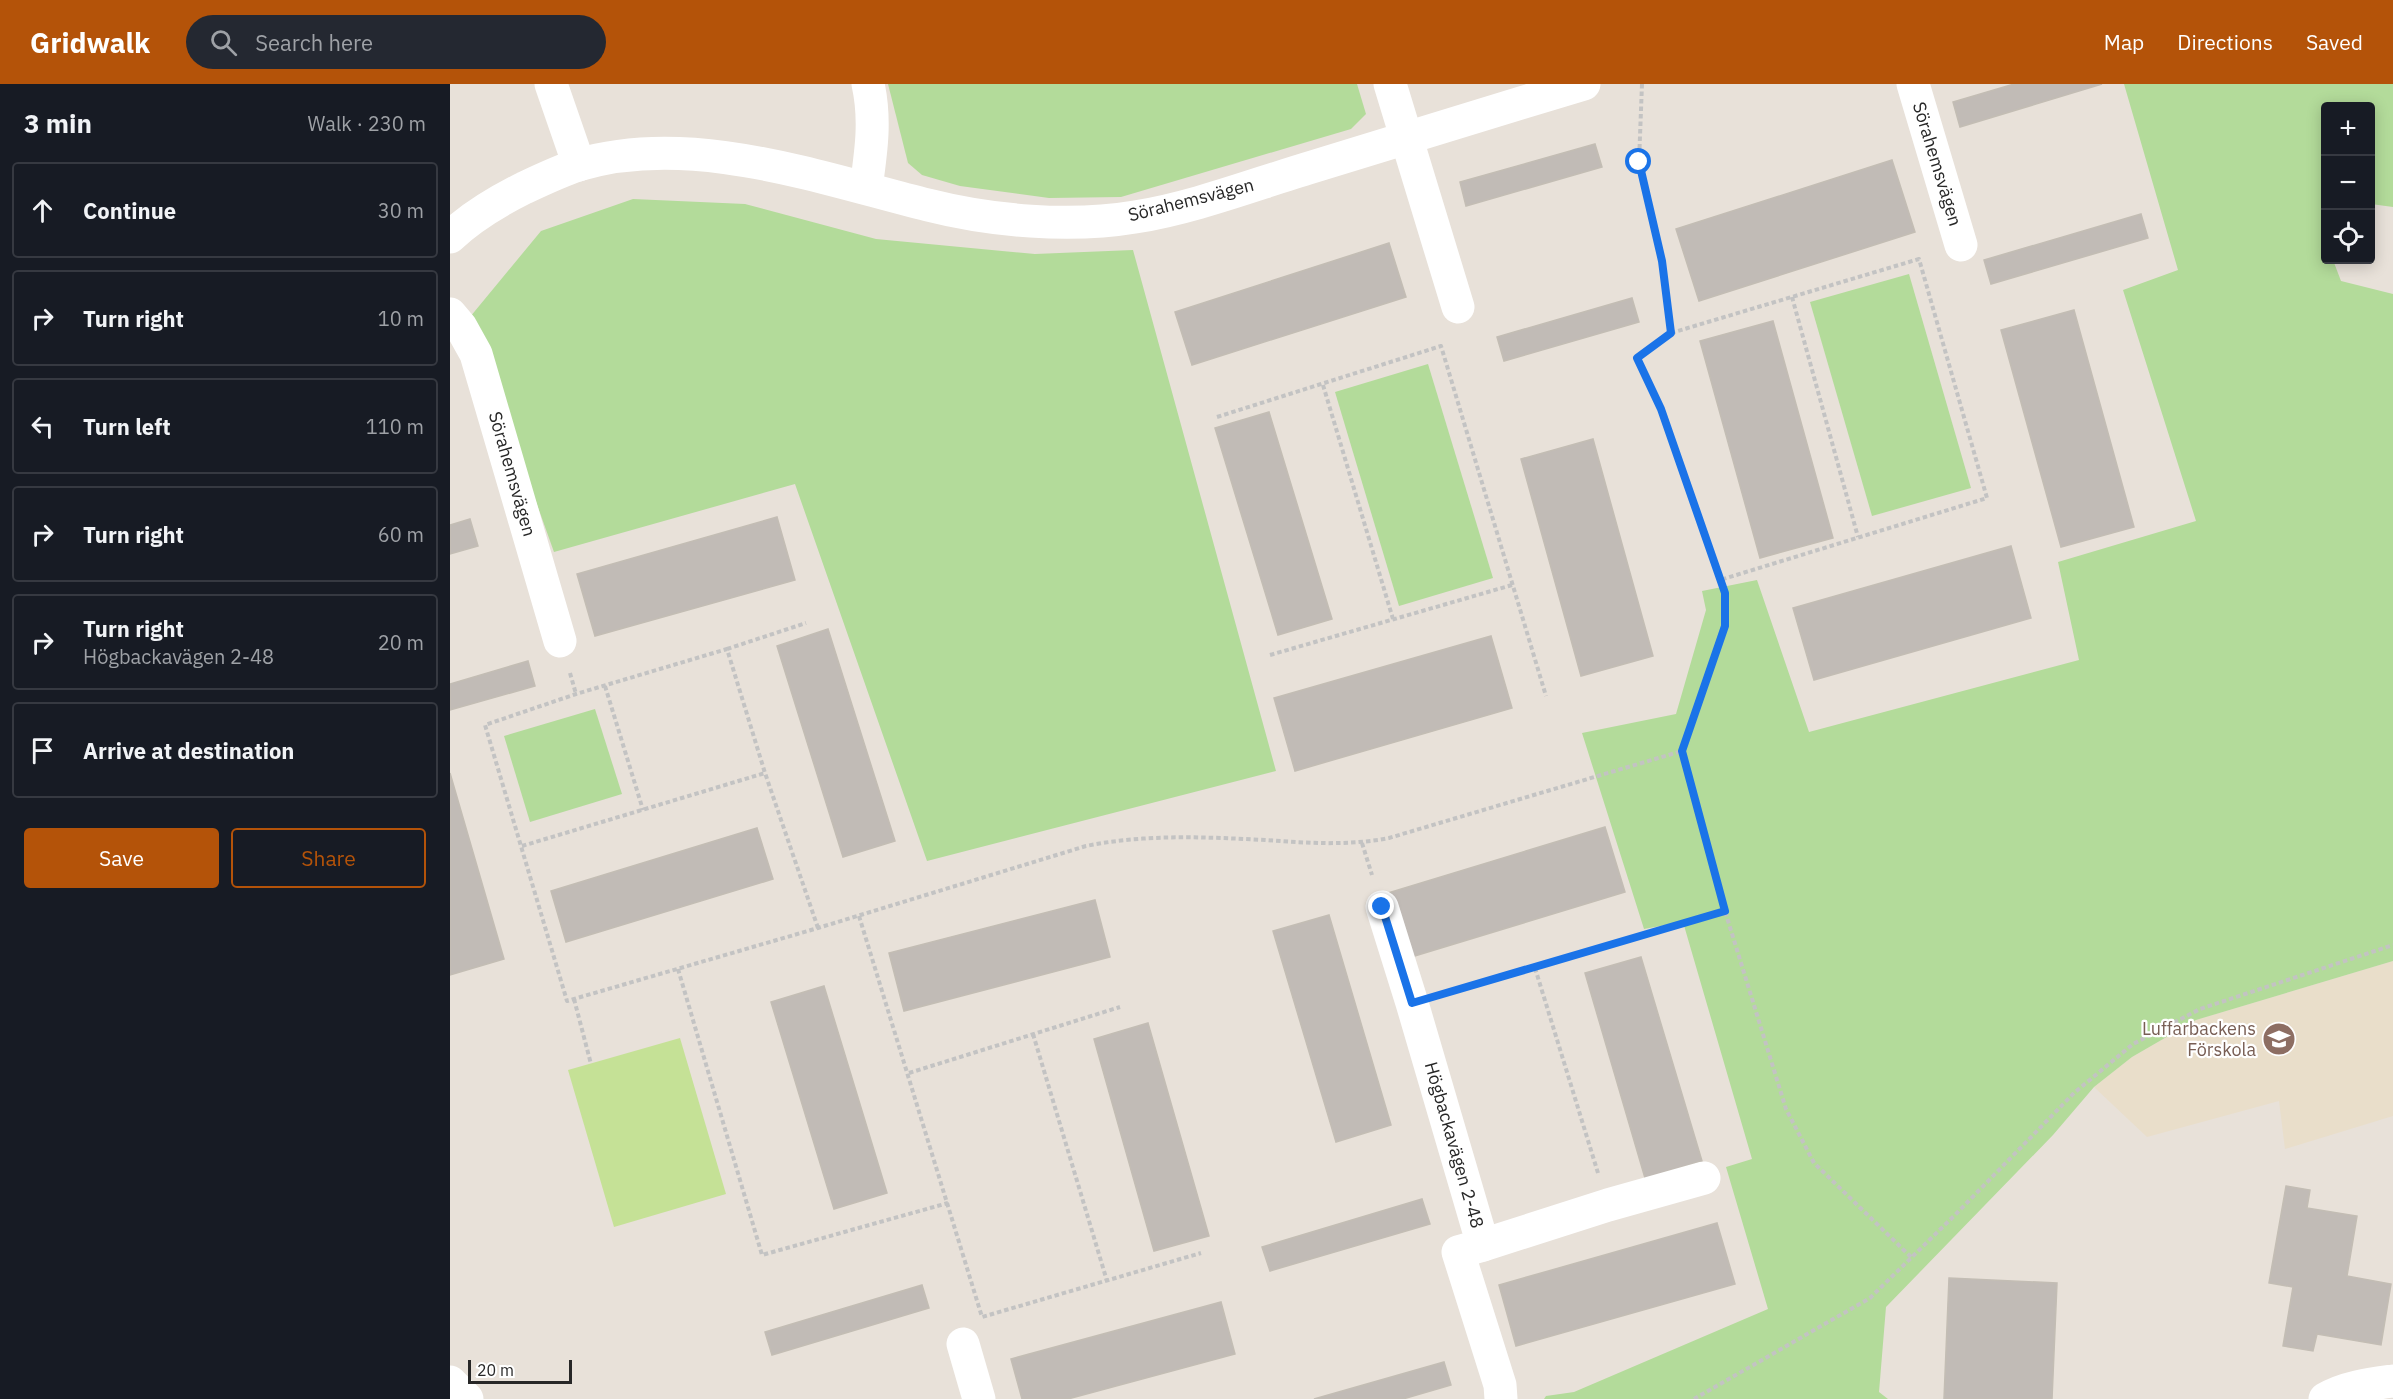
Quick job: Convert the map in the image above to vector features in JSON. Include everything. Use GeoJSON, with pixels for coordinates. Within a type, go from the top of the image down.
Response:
{"type":"FeatureCollection","features":[{"type":"Feature","properties":{"kind":"street"},"geometry":{"type":"LineString","coordinates":[[551,84],[579,165]]}},
{"type":"Feature","properties":{"kind":"street"},"geometry":{"type":"LineString","coordinates":[[866,188],[874,138],[868,84]]}},
{"type":"Feature","properties":{"kind":"street"},"geometry":{"type":"LineString","coordinates":[[1390,84],[1458,307]]}},
{"type":"Feature","properties":{"kind":"street","name":"Sörahemsvägen"},"geometry":{"type":"LineString","coordinates":[[450,237],[459,228],[501,200],[579,165],[660,153],[725,157],[866,188],[931,206],[996,217],[1043,221],[1134,217],[1206,200],[1584,84]]}},
{"type":"Feature","properties":{"kind":"street","name":"Sörahemsvägen"},"geometry":{"type":"LineString","coordinates":[[1913,84],[1961,245]]}},
{"type":"Feature","properties":{"kind":"street","name":"Sörahemsvägen"},"geometry":{"type":"LineString","coordinates":[[450,314],[461,327],[476,354],[560,641]]}},
{"type":"Feature","properties":{"kind":"street","name":"Högbackavägen 2-48"},"geometry":{"type":"LineString","coordinates":[[1382,907],[1483,1245],[1458,1252],[1500,1385],[1501,1399]]}},
{"type":"Feature","properties":{"kind":"street"},"geometry":{"type":"LineString","coordinates":[[1483,1245],[1608,1205],[1704,1178]]}},
{"type":"Feature","properties":{"kind":"street"},"geometry":{"type":"LineString","coordinates":[[963,1344],[979,1399]]}},
{"type":"Feature","properties":{"kind":"street"},"geometry":{"type":"LineString","coordinates":[[2325,1399],[2368,1384],[2393,1381]]}},
{"type":"Feature","properties":{"kind":"street"},"geometry":{"type":"LineString","coordinates":[[450,1382],[467,1399]]}},
{"type":"Feature","properties":{"kind":"path"},"geometry":{"type":"LineString","coordinates":[[1642,84],[1639,162],[1662,261],[1671,333]]}},
{"type":"Feature","properties":{"kind":"path"},"geometry":{"type":"LineString","coordinates":[[1720,580],[1987,498],[1919,259],[1671,333],[1637,358],[1661,409],[1720,580],[1725,593],[1725,626],[1682,751],[1725,911],[1786,1108],[1814,1163],[1911,1257]]}},
{"type":"Feature","properties":{"kind":"path"},"geometry":{"type":"LineString","coordinates":[[1792,297],[1858,537]]}},
{"type":"Feature","properties":{"kind":"path"},"geometry":{"type":"LineString","coordinates":[[1217,417],[1442,346],[1546,696]]}},
{"type":"Feature","properties":{"kind":"path"},"geometry":{"type":"LineString","coordinates":[[1323,384],[1393,620]]}},
{"type":"Feature","properties":{"kind":"path"},"geometry":{"type":"LineString","coordinates":[[1270,655],[1512,585]]}},
{"type":"Feature","properties":{"kind":"path"},"geometry":{"type":"LineString","coordinates":[[806,623],[485,725],[567,1001],[859,916],[1086,846],[1116,840],[1214,838],[1323,843],[1371,841],[1682,751]]}},
{"type":"Feature","properties":{"kind":"path"},"geometry":{"type":"LineString","coordinates":[[727,649],[765,773],[818,928]]}},
{"type":"Feature","properties":{"kind":"path"},"geometry":{"type":"LineString","coordinates":[[605,686],[643,810]]}},
{"type":"Feature","properties":{"kind":"path"},"geometry":{"type":"LineString","coordinates":[[522,846],[765,773]]}},
{"type":"Feature","properties":{"kind":"path"},"geometry":{"type":"LineString","coordinates":[[1412,1003],[1725,911]]}},
{"type":"Feature","properties":{"kind":"path"},"geometry":{"type":"LineString","coordinates":[[859,916],[982,1317],[1201,1253]]}},
{"type":"Feature","properties":{"kind":"path"},"geometry":{"type":"LineString","coordinates":[[1694,1399],[1870,1298],[2074,1093],[2133,1044],[2200,1009],[2393,945]]}},
{"type":"Feature","properties":{"kind":"path"},"geometry":{"type":"LineString","coordinates":[[1535,968],[1608,1205]]}},
{"type":"Feature","properties":{"kind":"path"},"geometry":{"type":"LineString","coordinates":[[678,969],[762,1256],[948,1203]]}},
{"type":"Feature","properties":{"kind":"path"},"geometry":{"type":"LineString","coordinates":[[574,999],[591,1064]]}},
{"type":"Feature","properties":{"kind":"path"},"geometry":{"type":"LineString","coordinates":[[909,1073],[1120,1007]]}},
{"type":"Feature","properties":{"kind":"path"},"geometry":{"type":"LineString","coordinates":[[1033,1034],[1107,1281]]}},
{"type":"Feature","properties":{"kind":"shaded area","name":"Luffarbackens Förskola"},"geometry":{"type":"Polygon","coordinates":[[[2393,961],[2393,1116],[2285,1149],[2279,1101],[2147,1137],[2094,1087],[2132,1057],[2196,1020],[2393,961]]]}},
{"type":"Feature","properties":{"kind":"green space"},"geometry":{"type":"Polygon","coordinates":[[[888,84],[1357,84],[1366,114],[1351,129],[1121,197],[1049,198],[960,186],[922,175],[908,163],[888,84]]]}},
{"type":"Feature","properties":{"kind":"green space"},"geometry":{"type":"Polygon","coordinates":[[[2124,84],[2393,84],[2393,207],[2375,205],[2375,102],[2321,102],[2321,264],[2335,264],[2341,281],[2393,294],[2393,961],[2196,1020],[2132,1057],[2094,1087],[2053,1135],[1886,1307],[1879,1392],[1888,1399],[1544,1399],[1546,1396],[1574,1392],[1768,1309],[1726,1167],[1752,1159],[1683,922],[1644,929],[1582,733],[1676,714],[1706,610],[1702,591],[1757,580],[1809,732],[2079,660],[2058,562],[2196,521],[2123,290],[2178,270],[2124,84]]]}},
{"type":"Feature","properties":{"kind":"green space"},"geometry":{"type":"Polygon","coordinates":[[[633,199],[745,204],[876,239],[1035,254],[1133,250],[1276,771],[927,861],[795,484],[554,552],[470,317],[541,231],[633,199]]]}},
{"type":"Feature","properties":{"kind":"green space"},"geometry":{"type":"Polygon","coordinates":[[[1909,274],[1971,488],[1872,516],[1810,302],[1909,274]]]}},
{"type":"Feature","properties":{"kind":"green space"},"geometry":{"type":"Polygon","coordinates":[[[1428,364],[1493,578],[1399,606],[1335,392],[1428,364]]]}},
{"type":"Feature","properties":{"kind":"green space"},"geometry":{"type":"Polygon","coordinates":[[[595,709],[622,794],[530,822],[504,736],[595,709]]]}},
{"type":"Feature","properties":{"kind":"green space"},"geometry":{"type":"Polygon","coordinates":[[[680,1038],[726,1194],[614,1227],[568,1070],[680,1038]]]}},
{"type":"Feature","properties":{"kind":"building"},"geometry":{"type":"Polygon","coordinates":[[[2014,84],[2102,84],[1960,127],[1953,102],[2014,84]]]}},
{"type":"Feature","properties":{"kind":"building"},"geometry":{"type":"Polygon","coordinates":[[[1595,144],[1602,167],[1466,206],[1460,182],[1595,144]]]}},
{"type":"Feature","properties":{"kind":"building"},"geometry":{"type":"Polygon","coordinates":[[[1892,160],[1915,232],[1699,301],[1676,229],[1892,160]]]}},
{"type":"Feature","properties":{"kind":"building"},"geometry":{"type":"Polygon","coordinates":[[[2141,214],[2148,238],[1991,284],[1984,260],[2141,214]]]}},
{"type":"Feature","properties":{"kind":"building"},"geometry":{"type":"Polygon","coordinates":[[[1389,243],[1406,297],[1192,365],[1175,312],[1389,243]]]}},
{"type":"Feature","properties":{"kind":"building"},"geometry":{"type":"Polygon","coordinates":[[[1632,298],[1639,322],[1504,361],[1497,337],[1632,298]]]}},
{"type":"Feature","properties":{"kind":"building"},"geometry":{"type":"Polygon","coordinates":[[[2074,310],[2134,527],[2061,547],[2001,330],[2074,310]]]}},
{"type":"Feature","properties":{"kind":"building"},"geometry":{"type":"Polygon","coordinates":[[[1773,321],[1833,538],[1760,558],[1700,341],[1773,321]]]}},
{"type":"Feature","properties":{"kind":"building"},"geometry":{"type":"Polygon","coordinates":[[[1269,412],[1332,619],[1278,635],[1215,428],[1269,412]]]}},
{"type":"Feature","properties":{"kind":"building"},"geometry":{"type":"Polygon","coordinates":[[[1593,439],[1653,656],[1581,676],[1521,459],[1593,439]]]}},
{"type":"Feature","properties":{"kind":"building"},"geometry":{"type":"Polygon","coordinates":[[[777,517],[795,580],[595,636],[577,574],[777,517]]]}},
{"type":"Feature","properties":{"kind":"building"},"geometry":{"type":"Polygon","coordinates":[[[470,519],[478,546],[450,554],[450,525],[470,519]]]}},
{"type":"Feature","properties":{"kind":"building"},"geometry":{"type":"Polygon","coordinates":[[[2011,546],[2031,618],[1814,680],[1793,608],[2011,546]]]}},
{"type":"Feature","properties":{"kind":"building"},"geometry":{"type":"Polygon","coordinates":[[[828,629],[895,841],[843,857],[777,646],[828,629]]]}},
{"type":"Feature","properties":{"kind":"building"},"geometry":{"type":"Polygon","coordinates":[[[1491,636],[1512,708],[1295,771],[1274,698],[1491,636]]]}},
{"type":"Feature","properties":{"kind":"building"},"geometry":{"type":"Polygon","coordinates":[[[528,661],[535,686],[450,710],[450,684],[528,661]]]}},
{"type":"Feature","properties":{"kind":"building"},"geometry":{"type":"Polygon","coordinates":[[[450,773],[504,959],[450,975],[450,773]]]}},
{"type":"Feature","properties":{"kind":"building"},"geometry":{"type":"Polygon","coordinates":[[[1605,827],[1625,892],[1408,958],[1388,893],[1605,827]]]}},
{"type":"Feature","properties":{"kind":"building"},"geometry":{"type":"Polygon","coordinates":[[[757,828],[773,879],[566,942],[551,891],[757,828]]]}},
{"type":"Feature","properties":{"kind":"building"},"geometry":{"type":"Polygon","coordinates":[[[1095,900],[1110,957],[904,1011],[889,953],[1095,900]]]}},
{"type":"Feature","properties":{"kind":"building"},"geometry":{"type":"Polygon","coordinates":[[[1329,915],[1391,1125],[1336,1142],[1273,931],[1329,915]]]}},
{"type":"Feature","properties":{"kind":"building"},"geometry":{"type":"Polygon","coordinates":[[[1641,957],[1702,1161],[1645,1178],[1585,973],[1641,957]]]}},
{"type":"Feature","properties":{"kind":"building"},"geometry":{"type":"Polygon","coordinates":[[[824,986],[887,1193],[834,1209],[771,1002],[824,986]]]}},
{"type":"Feature","properties":{"kind":"building"},"geometry":{"type":"Polygon","coordinates":[[[1148,1023],[1209,1236],[1154,1251],[1094,1039],[1148,1023]]]}},
{"type":"Feature","properties":{"kind":"building"},"geometry":{"type":"Polygon","coordinates":[[[2286,1186],[2310,1190],[2307,1208],[2357,1216],[2347,1276],[2391,1284],[2381,1345],[2317,1334],[2313,1351],[2283,1346],[2293,1287],[2269,1283],[2286,1186]]]}},
{"type":"Feature","properties":{"kind":"building"},"geometry":{"type":"Polygon","coordinates":[[[1422,1199],[1430,1224],[1270,1271],[1262,1247],[1422,1199]]]}},
{"type":"Feature","properties":{"kind":"building"},"geometry":{"type":"Polygon","coordinates":[[[1717,1223],[1735,1284],[1516,1346],[1499,1285],[1717,1223]]]}},
{"type":"Feature","properties":{"kind":"building"},"geometry":{"type":"Polygon","coordinates":[[[1949,1278],[2057,1283],[2052,1399],[1944,1399],[1949,1278]]]}},
{"type":"Feature","properties":{"kind":"building"},"geometry":{"type":"Polygon","coordinates":[[[922,1285],[929,1308],[772,1355],[765,1332],[922,1285]]]}},
{"type":"Feature","properties":{"kind":"building"},"geometry":{"type":"Polygon","coordinates":[[[1221,1302],[1235,1354],[1068,1399],[1022,1399],[1011,1359],[1221,1302]]]}},
{"type":"Feature","properties":{"kind":"building"},"geometry":{"type":"Polygon","coordinates":[[[1444,1362],[1451,1385],[1403,1399],[1314,1399],[1444,1362]]]}},
{"type":"Feature","properties":{"kind":"place","name":"Luffarbackens Förskola"},"geometry":{"type":"Point","coordinates":[2279,1039]}},
{"type":"Feature","properties":{"kind":"route"},"geometry":{"type":"LineString","coordinates":[[1382,907],[1412,1003],[1725,911],[1682,751],[1725,626],[1725,593],[1661,409],[1637,358],[1671,333],[1662,261],[1639,162]]}}]}
